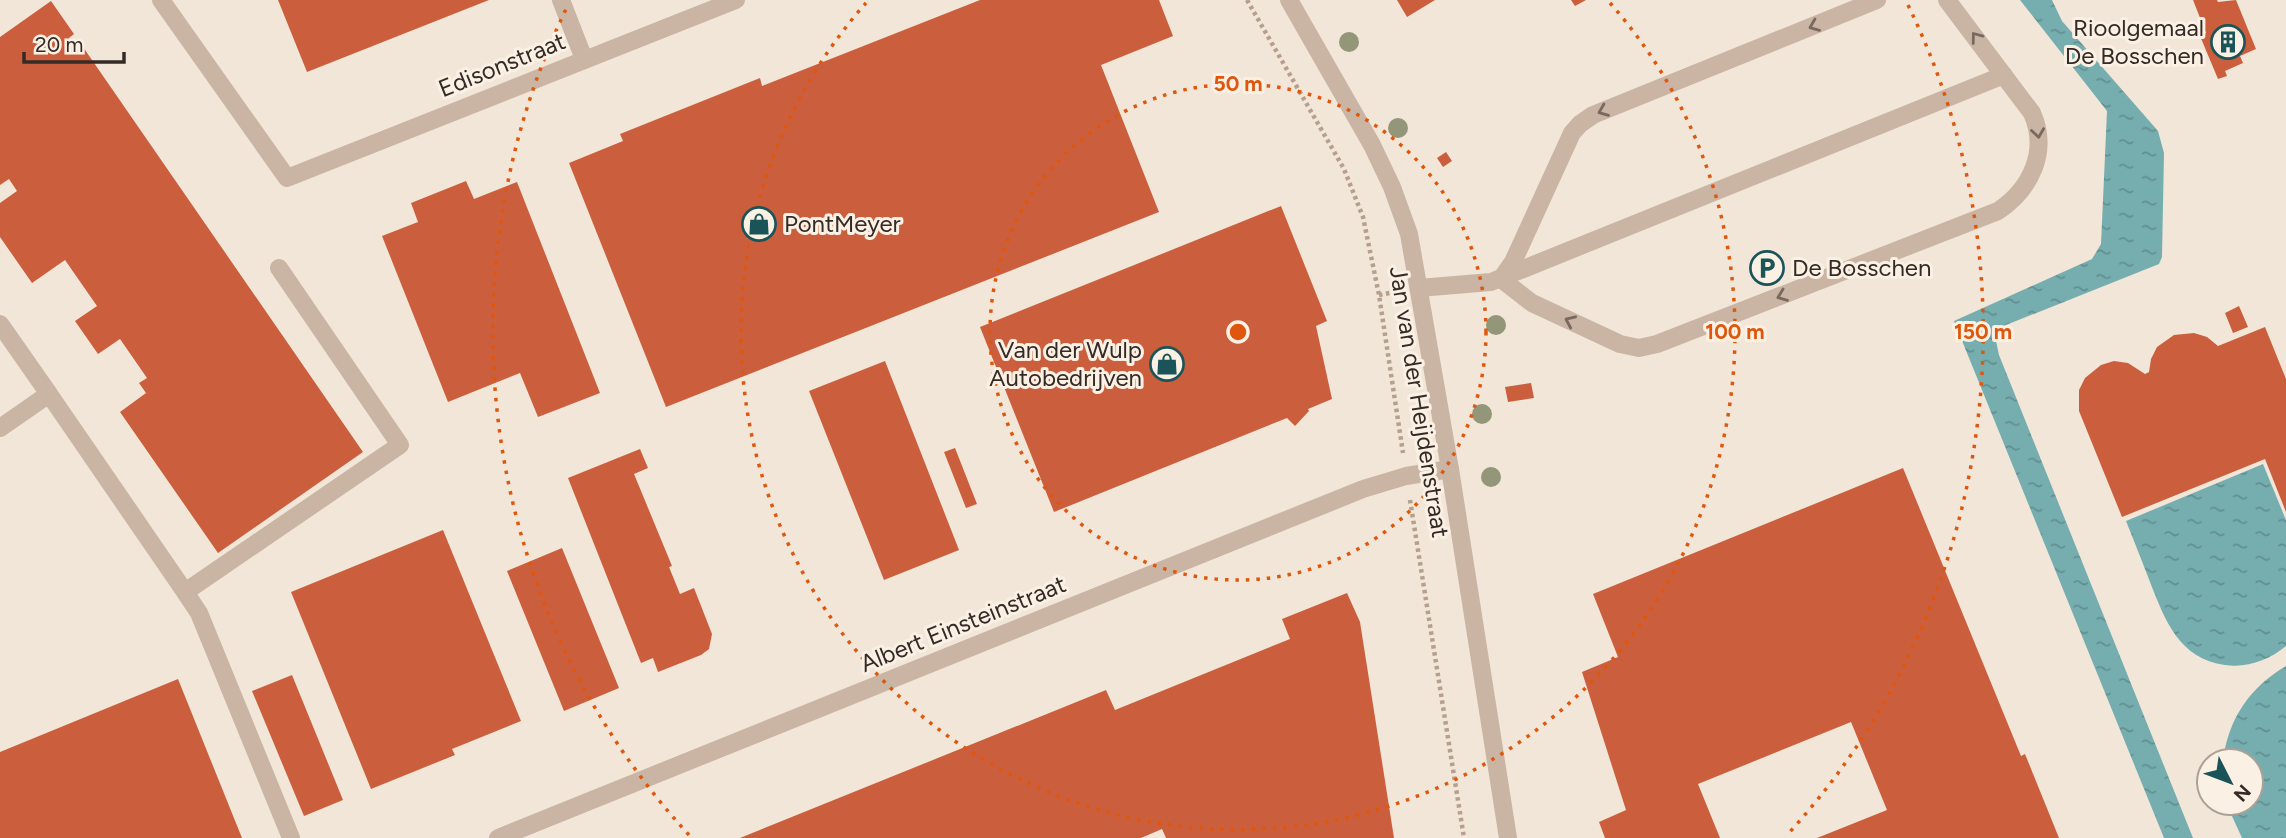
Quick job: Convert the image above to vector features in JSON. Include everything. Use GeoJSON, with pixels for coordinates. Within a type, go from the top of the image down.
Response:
{"type":"FeatureCollection","features":[{"type":"Feature","properties":{"kind":"street","name":"Edisonstraat"},"geometry":{"type":"LineString","coordinates":[[161,0],[287,177],[736,0]]}},
{"type":"Feature","properties":{"kind":"street"},"geometry":{"type":"LineString","coordinates":[[561,0],[584,59]]}},
{"type":"Feature","properties":{"kind":"street","name":"Jan van der Heijdenstraat"},"geometry":{"type":"LineString","coordinates":[[1289,0],[1372,145],[1392,187],[1409,234],[1450,469],[1508,838]]}},
{"type":"Feature","properties":{"kind":"street"},"geometry":{"type":"LineString","coordinates":[[1500,279],[1513,262],[1566,145],[1580,124],[1592,115],[1877,0]]}},
{"type":"Feature","properties":{"kind":"street"},"geometry":{"type":"LineString","coordinates":[[1500,279],[1532,303],[1620,344],[1639,348],[1657,344],[1975,222],[2011,203],[2021,192],[2037,161],[2039,126],[1948,0]]}},
{"type":"Feature","properties":{"kind":"street"},"geometry":{"type":"LineString","coordinates":[[1419,288],[1500,279],[2004,75]]}},
{"type":"Feature","properties":{"kind":"street"},"geometry":{"type":"LineString","coordinates":[[185,592],[400,445],[279,268]]}},
{"type":"Feature","properties":{"kind":"street"},"geometry":{"type":"LineString","coordinates":[[0,324],[200,613],[291,838]]}},
{"type":"Feature","properties":{"kind":"street"},"geometry":{"type":"LineString","coordinates":[[0,428],[49,394]]}},
{"type":"Feature","properties":{"kind":"street","name":"Albert Einsteinstraat"},"geometry":{"type":"LineString","coordinates":[[498,838],[1363,489],[1406,476],[1450,469]]}},
{"type":"Feature","properties":{"kind":"path","name":"Jan van der Heijdenstraat"},"geometry":{"type":"LineString","coordinates":[[1247,0],[1344,169],[1363,217],[1378,295],[1464,838]]}},
{"type":"Feature","properties":{"kind":"water"},"geometry":{"type":"Polygon","coordinates":[[[2020,0],[2052,0],[2062,21],[2158,131],[2164,153],[2162,257],[2159,264],[2006,325],[1996,341],[1999,355],[2193,838],[2164,838],[1954,321],[2092,259],[2101,244],[2107,111],[2020,0]]]}},
{"type":"Feature","properties":{"kind":"water"},"geometry":{"type":"Polygon","coordinates":[[[2263,464],[2286,520],[2286,646],[2258,662],[2225,665],[2196,655],[2176,636],[2162,610],[2126,521],[2263,464]]]}},
{"type":"Feature","properties":{"kind":"water"},"geometry":{"type":"Polygon","coordinates":[[[2286,666],[2286,838],[2242,838],[2232,817],[2265,817],[2265,747],[2226,747],[2230,731],[2243,706],[2273,674],[2286,666]]]}},
{"type":"Feature","properties":{"kind":"building"},"geometry":{"type":"Polygon","coordinates":[[[278,0],[489,0],[307,72],[278,0]]]}},
{"type":"Feature","properties":{"kind":"building"},"geometry":{"type":"Polygon","coordinates":[[[980,0],[1159,0],[1173,36],[1101,65],[1159,212],[666,407],[569,163],[623,141],[620,134],[760,78],[762,86],[980,0]]]}},
{"type":"Feature","properties":{"kind":"building"},"geometry":{"type":"Polygon","coordinates":[[[1397,0],[1435,0],[1407,17],[1397,0]]]}},
{"type":"Feature","properties":{"kind":"building"},"geometry":{"type":"Polygon","coordinates":[[[1571,0],[1586,0],[1575,6],[1571,0]]]}},
{"type":"Feature","properties":{"kind":"building","name":"Rioolgemaal De Bosschen"},"geometry":{"type":"Polygon","coordinates":[[[2193,0],[2236,0],[2256,49],[2240,56],[2243,63],[2225,71],[2227,76],[2218,79],[2200,36],[2206,33],[2193,0]]]}},
{"type":"Feature","properties":{"kind":"building"},"geometry":{"type":"Polygon","coordinates":[[[51,1],[74,34],[69,38],[78,50],[83,47],[363,452],[218,553],[120,412],[146,393],[139,383],[147,378],[120,339],[98,354],[75,321],[97,306],[65,260],[32,283],[0,237],[0,203],[17,191],[9,179],[0,185],[0,37],[51,1]]]}},
{"type":"Feature","properties":{"kind":"building"},"geometry":{"type":"Polygon","coordinates":[[[1446,152],[1452,161],[1443,167],[1437,158],[1446,152]]]}},
{"type":"Feature","properties":{"kind":"building"},"geometry":{"type":"Polygon","coordinates":[[[466,181],[474,199],[517,182],[600,393],[538,417],[520,373],[448,402],[382,236],[418,222],[411,203],[466,181]]]}},
{"type":"Feature","properties":{"kind":"building"},"geometry":{"type":"Polygon","coordinates":[[[1281,206],[1327,321],[1316,326],[1332,399],[1308,409],[1295,426],[1287,418],[1054,512],[980,327],[1281,206]]]}},
{"type":"Feature","properties":{"kind":"building"},"geometry":{"type":"Polygon","coordinates":[[[2239,306],[2248,327],[2233,333],[2225,313],[2239,306]]]}},
{"type":"Feature","properties":{"kind":"building"},"geometry":{"type":"Polygon","coordinates":[[[2265,327],[2286,379],[2286,512],[2265,459],[2122,517],[2079,411],[2079,390],[2085,378],[2101,365],[2114,361],[2128,363],[2145,374],[2149,372],[2157,347],[2174,335],[2194,333],[2207,337],[2218,346],[2265,327]]]}},
{"type":"Feature","properties":{"kind":"building"},"geometry":{"type":"Polygon","coordinates":[[[885,361],[959,550],[884,580],[809,391],[885,361]]]}},
{"type":"Feature","properties":{"kind":"building"},"geometry":{"type":"Polygon","coordinates":[[[1531,383],[1534,398],[1508,402],[1505,387],[1531,383]]]}},
{"type":"Feature","properties":{"kind":"building"},"geometry":{"type":"Polygon","coordinates":[[[955,448],[977,504],[966,508],[944,452],[955,448]]]}},
{"type":"Feature","properties":{"kind":"building"},"geometry":{"type":"Polygon","coordinates":[[[640,449],[648,468],[634,474],[672,566],[669,567],[680,594],[694,588],[712,634],[709,649],[701,655],[658,672],[653,658],[641,663],[568,478],[640,449]]]}},
{"type":"Feature","properties":{"kind":"building"},"geometry":{"type":"Polygon","coordinates":[[[1903,468],[2021,756],[2025,754],[2059,838],[1817,838],[1887,810],[1851,722],[1698,784],[1720,838],[1605,838],[1599,822],[1626,810],[1582,672],[1618,657],[1593,594],[1903,468]]]}},
{"type":"Feature","properties":{"kind":"building"},"geometry":{"type":"Polygon","coordinates":[[[443,530],[521,721],[452,749],[455,755],[371,789],[291,592],[443,530]]]}},
{"type":"Feature","properties":{"kind":"building"},"geometry":{"type":"Polygon","coordinates":[[[562,548],[619,688],[564,711],[507,571],[562,548]]]}},
{"type":"Feature","properties":{"kind":"building"},"geometry":{"type":"Polygon","coordinates":[[[1347,593],[1360,622],[1394,838],[1166,838],[1162,829],[1141,838],[740,838],[1106,690],[1115,710],[1290,639],[1282,619],[1347,593]]]}},
{"type":"Feature","properties":{"kind":"building"},"geometry":{"type":"Polygon","coordinates":[[[292,675],[343,800],[304,816],[252,691],[292,675]]]}},
{"type":"Feature","properties":{"kind":"building"},"geometry":{"type":"Polygon","coordinates":[[[178,679],[242,838],[0,838],[0,752],[178,679]]]}},
{"type":"Feature","properties":{"kind":"place","name":"Rioolgemaal De Bosschen"},"geometry":{"type":"Point","coordinates":[2228,42]}},
{"type":"Feature","properties":{"kind":"place","name":"PontMeyer"},"geometry":{"type":"Point","coordinates":[759,224]}},
{"type":"Feature","properties":{"kind":"place","name":"De Bosschen"},"geometry":{"type":"Point","coordinates":[1767,268]}},
{"type":"Feature","properties":{"kind":"place","name":"Van der Wulp Autobedrijven"},"geometry":{"type":"Point","coordinates":[1167,364]}}]}
